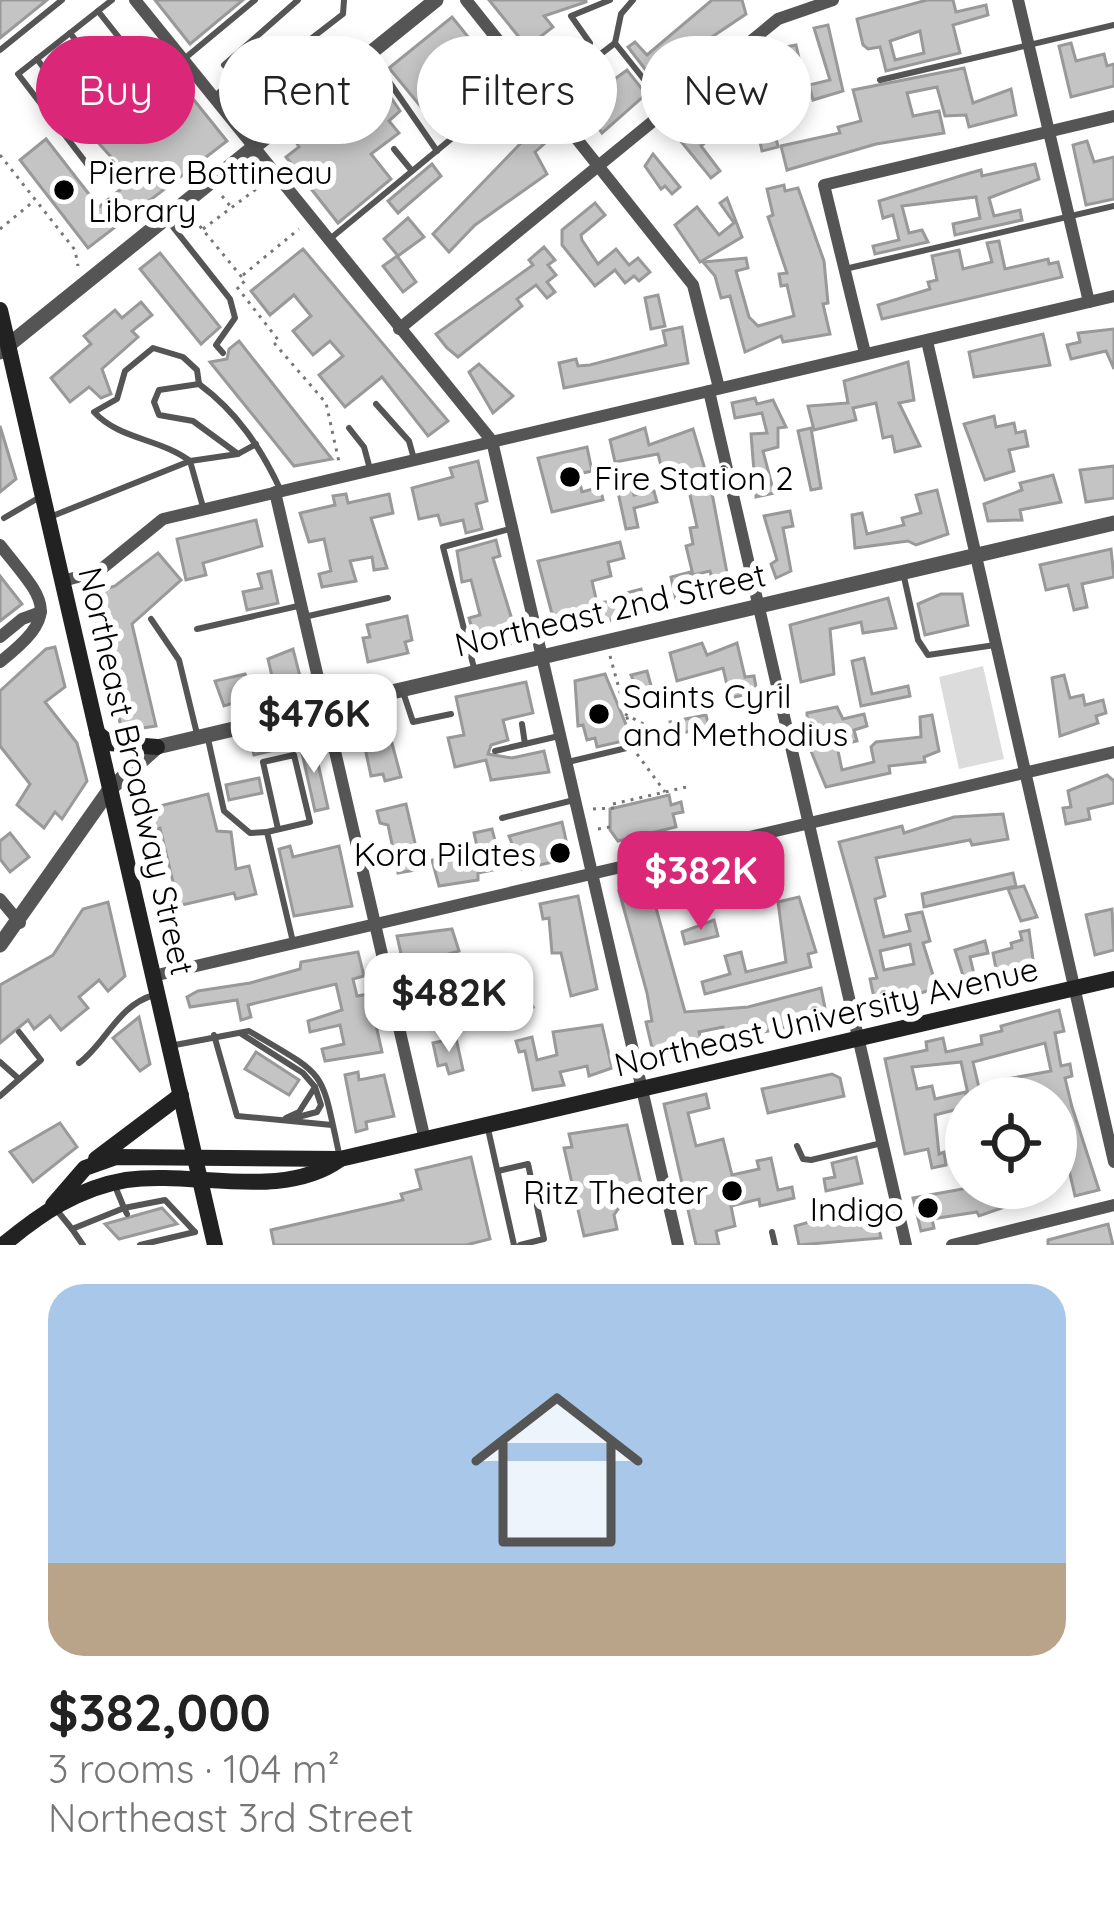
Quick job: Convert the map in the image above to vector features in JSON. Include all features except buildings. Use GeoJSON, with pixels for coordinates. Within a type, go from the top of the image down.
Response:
{"type":"FeatureCollection","features":[{"type":"Feature","properties":{"kind":"main road","name":"Northeast Broadway Street"},"geometry":{"type":"LineString","coordinates":[[0,310],[4,348],[44,495],[171,1046],[200,1179],[207,1235]]}},
{"type":"Feature","properties":{"kind":"main road"},"geometry":{"type":"LineString","coordinates":[[97,733],[109,743],[157,747]]}},
{"type":"Feature","properties":{"kind":"main road","name":"Northeast University Avenue"},"geometry":{"type":"LineString","coordinates":[[3,1245],[53,1205],[85,1168],[116,1157],[340,1159],[1114,980]]}},
{"type":"Feature","properties":{"kind":"main road"},"geometry":{"type":"LineString","coordinates":[[85,1168],[181,1095]]}},
{"type":"Feature","properties":{"kind":"main road","name":"Northeast University Avenue"},"geometry":{"type":"LineString","coordinates":[[53,1205],[114,1183],[288,1179],[320,1173],[340,1159]]}},
{"type":"Feature","properties":{"kind":"street"},"geometry":{"type":"LineString","coordinates":[[135,0],[163,36]]}},
{"type":"Feature","properties":{"kind":"street"},"geometry":{"type":"LineString","coordinates":[[391,36],[436,0]]}},
{"type":"Feature","properties":{"kind":"street"},"geometry":{"type":"LineString","coordinates":[[466,0],[495,36]]}},
{"type":"Feature","properties":{"kind":"street"},"geometry":{"type":"LineString","coordinates":[[758,36],[788,12],[833,0]]}},
{"type":"Feature","properties":{"kind":"street"},"geometry":{"type":"LineString","coordinates":[[1018,0],[1089,302]]}},
{"type":"Feature","properties":{"kind":"street"},"geometry":{"type":"LineString","coordinates":[[195,77],[492,441],[678,1245]]}},
{"type":"Feature","properties":{"kind":"street"},"geometry":{"type":"LineString","coordinates":[[866,353],[824,185],[1114,116]]}},
{"type":"Feature","properties":{"kind":"street"},"geometry":{"type":"LineString","coordinates":[[400,328],[641,130]]}},
{"type":"Feature","properties":{"kind":"street"},"geometry":{"type":"LineString","coordinates":[[4,348],[257,144]]}},
{"type":"Feature","properties":{"kind":"street"},"geometry":{"type":"LineString","coordinates":[[582,144],[693,285],[759,605],[906,1245]]}},
{"type":"Feature","properties":{"kind":"street"},"geometry":{"type":"LineString","coordinates":[[63,581],[99,571],[163,519],[1114,296]]}},
{"type":"Feature","properties":{"kind":"street"},"geometry":{"type":"LineString","coordinates":[[926,340],[1114,1162]]}},
{"type":"Feature","properties":{"kind":"street"},"geometry":{"type":"LineString","coordinates":[[278,491],[425,1140]]}},
{"type":"Feature","properties":{"kind":"street","name":"Northeast 2nd Street"},"geometry":{"type":"LineString","coordinates":[[0,945],[20,923],[110,789],[157,747],[1114,524]]}},
{"type":"Feature","properties":{"kind":"street"},"geometry":{"type":"LineString","coordinates":[[0,545],[36,592],[41,612],[36,634],[0,662]]}},
{"type":"Feature","properties":{"kind":"street"},"geometry":{"type":"LineString","coordinates":[[0,637],[22,619],[41,612]]}},
{"type":"Feature","properties":{"kind":"street"},"geometry":{"type":"LineString","coordinates":[[155,985],[293,942],[1114,752]]}},
{"type":"Feature","properties":{"kind":"street"},"geometry":{"type":"LineString","coordinates":[[0,899],[20,923]]}},
{"type":"Feature","properties":{"kind":"street"},"geometry":{"type":"LineString","coordinates":[[952,1245],[1114,1205]]}},
{"type":"Feature","properties":{"kind":"lane"},"geometry":{"type":"LineString","coordinates":[[0,50],[62,0]]}},
{"type":"Feature","properties":{"kind":"lane"},"geometry":{"type":"LineString","coordinates":[[66,36],[112,0]]}},
{"type":"Feature","properties":{"kind":"lane"},"geometry":{"type":"LineString","coordinates":[[195,50],[255,0]]}},
{"type":"Feature","properties":{"kind":"lane"},"geometry":{"type":"LineString","coordinates":[[257,36],[298,0]]}},
{"type":"Feature","properties":{"kind":"lane"},"geometry":{"type":"LineString","coordinates":[[315,36],[343,14],[344,0]]}},
{"type":"Feature","properties":{"kind":"lane"},"geometry":{"type":"LineString","coordinates":[[585,36],[571,16],[610,0]]}},
{"type":"Feature","properties":{"kind":"lane"},"geometry":{"type":"LineString","coordinates":[[616,36],[621,14],[633,0]]}},
{"type":"Feature","properties":{"kind":"lane"},"geometry":{"type":"LineString","coordinates":[[70,33],[105,78],[117,79],[132,68],[132,54],[98,11]]}},
{"type":"Feature","properties":{"kind":"lane"},"geometry":{"type":"LineString","coordinates":[[880,80],[1114,25]]}},
{"type":"Feature","properties":{"kind":"lane"},"geometry":{"type":"LineString","coordinates":[[617,46],[641,76]]}},
{"type":"Feature","properties":{"kind":"lane"},"geometry":{"type":"LineString","coordinates":[[36,60],[17,74],[36,98]]}},
{"type":"Feature","properties":{"kind":"lane"},"geometry":{"type":"LineString","coordinates":[[393,88],[437,151]]}},
{"type":"Feature","properties":{"kind":"lane"},"geometry":{"type":"LineString","coordinates":[[212,99],[219,93]]}},
{"type":"Feature","properties":{"kind":"lane"},"geometry":{"type":"LineString","coordinates":[[71,144],[87,164]]}},
{"type":"Feature","properties":{"kind":"lane"},"geometry":{"type":"LineString","coordinates":[[328,241],[445,144]]}},
{"type":"Feature","properties":{"kind":"lane"},"geometry":{"type":"LineString","coordinates":[[394,149],[412,171]]}},
{"type":"Feature","properties":{"kind":"lane"},"geometry":{"type":"LineString","coordinates":[[845,269],[1114,206]]}},
{"type":"Feature","properties":{"kind":"lane"},"geometry":{"type":"LineString","coordinates":[[166,219],[227,295],[235,318],[215,345],[223,353]]}},
{"type":"Feature","properties":{"kind":"lane"},"geometry":{"type":"LineString","coordinates":[[204,510],[190,461],[153,439],[119,434],[94,412],[117,399],[125,371],[153,347],[183,357],[197,370],[199,384],[223,402],[256,444],[278,491]]}},
{"type":"Feature","properties":{"kind":"lane"},"geometry":{"type":"LineString","coordinates":[[199,384],[159,390],[154,402],[159,415],[194,421],[238,454]]}},
{"type":"Feature","properties":{"kind":"lane"},"geometry":{"type":"LineString","coordinates":[[376,404],[410,441],[414,460]]}},
{"type":"Feature","properties":{"kind":"lane"},"geometry":{"type":"LineString","coordinates":[[349,428],[364,447],[370,469]]}},
{"type":"Feature","properties":{"kind":"lane"},"geometry":{"type":"LineString","coordinates":[[49,517],[190,461],[238,454],[256,444]]}},
{"type":"Feature","properties":{"kind":"lane"},"geometry":{"type":"LineString","coordinates":[[4,518],[44,495]]}},
{"type":"Feature","properties":{"kind":"lane"},"geometry":{"type":"LineString","coordinates":[[475,671],[443,547],[514,528]]}},
{"type":"Feature","properties":{"kind":"lane"},"geometry":{"type":"LineString","coordinates":[[904,573],[918,640],[934,657],[995,645]]}},
{"type":"Feature","properties":{"kind":"lane"},"geometry":{"type":"LineString","coordinates":[[197,629],[388,598]]}},
{"type":"Feature","properties":{"kind":"lane"},"geometry":{"type":"LineString","coordinates":[[151,619],[179,660],[228,817],[250,833],[266,832],[310,822],[295,755],[263,762],[278,829]]}},
{"type":"Feature","properties":{"kind":"lane"},"geometry":{"type":"LineString","coordinates":[[402,688],[413,722],[451,714]]}},
{"type":"Feature","properties":{"kind":"lane"},"geometry":{"type":"LineString","coordinates":[[521,724],[526,744]]}},
{"type":"Feature","properties":{"kind":"lane"},"geometry":{"type":"LineString","coordinates":[[495,752],[559,736]]}},
{"type":"Feature","properties":{"kind":"lane"},"geometry":{"type":"LineString","coordinates":[[565,763],[635,746]]}},
{"type":"Feature","properties":{"kind":"lane"},"geometry":{"type":"LineString","coordinates":[[502,818],[574,800]]}},
{"type":"Feature","properties":{"kind":"lane"},"geometry":{"type":"LineString","coordinates":[[266,832],[293,942]]}},
{"type":"Feature","properties":{"kind":"lane"},"geometry":{"type":"LineString","coordinates":[[79,1064],[100,1048],[107,1029],[155,985]]}},
{"type":"Feature","properties":{"kind":"lane"},"geometry":{"type":"LineString","coordinates":[[214,1035],[231,1109],[245,1119],[284,1119],[317,1112],[321,1105],[304,1073],[237,1031]]}},
{"type":"Feature","properties":{"kind":"lane"},"geometry":{"type":"LineString","coordinates":[[171,1046],[248,1031],[317,1074],[331,1100],[340,1159]]}},
{"type":"Feature","properties":{"kind":"lane"},"geometry":{"type":"LineString","coordinates":[[0,1096],[41,1060],[19,1032]]}},
{"type":"Feature","properties":{"kind":"lane"},"geometry":{"type":"LineString","coordinates":[[0,1062],[20,1080]]}},
{"type":"Feature","properties":{"kind":"lane"},"geometry":{"type":"LineString","coordinates":[[284,1119],[298,1112],[315,1087]]}},
{"type":"Feature","properties":{"kind":"lane"},"geometry":{"type":"LineString","coordinates":[[284,1119],[301,1126],[333,1126]]}},
{"type":"Feature","properties":{"kind":"lane"},"geometry":{"type":"LineString","coordinates":[[488,1126],[497,1172],[517,1245],[544,1239],[528,1164],[497,1172]]}},
{"type":"Feature","properties":{"kind":"lane"},"geometry":{"type":"LineString","coordinates":[[797,1146],[803,1159],[811,1160],[882,1143]]}},
{"type":"Feature","properties":{"kind":"lane"},"geometry":{"type":"LineString","coordinates":[[114,1183],[126,1211]]}},
{"type":"Feature","properties":{"kind":"lane"},"geometry":{"type":"LineString","coordinates":[[72,1229],[165,1200],[207,1235]]}},
{"type":"Feature","properties":{"kind":"lane"},"geometry":{"type":"LineString","coordinates":[[53,1205],[83,1245]]}},
{"type":"Feature","properties":{"kind":"lane"},"geometry":{"type":"LineString","coordinates":[[162,1228],[171,1238]]}},
{"type":"Feature","properties":{"kind":"lane"},"geometry":{"type":"LineString","coordinates":[[772,1232],[775,1245]]}},
{"type":"Feature","properties":{"kind":"lane"},"geometry":{"type":"LineString","coordinates":[[140,1234],[143,1244],[207,1235]]}},
{"type":"Feature","properties":{"kind":"path"},"geometry":{"type":"LineString","coordinates":[[0,154],[75,250],[78,266]]}},
{"type":"Feature","properties":{"kind":"path"},"geometry":{"type":"LineString","coordinates":[[203,229],[262,184]]}},
{"type":"Feature","properties":{"kind":"path"},"geometry":{"type":"LineString","coordinates":[[222,196],[231,207]]}},
{"type":"Feature","properties":{"kind":"path"},"geometry":{"type":"LineString","coordinates":[[0,229],[35,200]]}},
{"type":"Feature","properties":{"kind":"path"},"geometry":{"type":"LineString","coordinates":[[194,219],[245,280],[227,295]]}},
{"type":"Feature","properties":{"kind":"path"},"geometry":{"type":"LineString","coordinates":[[241,276],[299,230]]}},
{"type":"Feature","properties":{"kind":"path"},"geometry":{"type":"LineString","coordinates":[[237,287],[279,341],[275,344],[326,403],[339,462]]}},
{"type":"Feature","properties":{"kind":"path"},"geometry":{"type":"LineString","coordinates":[[610,655],[635,746],[665,792]]}},
{"type":"Feature","properties":{"kind":"path"},"geometry":{"type":"LineString","coordinates":[[623,713],[676,742],[688,739]]}},
{"type":"Feature","properties":{"kind":"path"},"geometry":{"type":"LineString","coordinates":[[593,809],[692,786]]}},
{"type":"Feature","properties":{"kind":"path"},"geometry":{"type":"LineString","coordinates":[[598,829],[610,826]]}},
{"type":"Feature","properties":{"kind":"shaded area"},"geometry":{"type":"Polygon","coordinates":[[[983,666],[1004,759],[959,769],[939,677],[983,666]]]}},
{"type":"Feature","properties":{"kind":"place","name":"Pierre Bottineau Library"},"geometry":{"type":"Point","coordinates":[64,190]}},
{"type":"Feature","properties":{"kind":"place","name":"Fire Station 2"},"geometry":{"type":"Point","coordinates":[570,477]}},
{"type":"Feature","properties":{"kind":"place","name":"Saints Cyril and Methodius"},"geometry":{"type":"Point","coordinates":[599,714]}},
{"type":"Feature","properties":{"kind":"place","name":"Kora Pilates"},"geometry":{"type":"Point","coordinates":[560,853]}},
{"type":"Feature","properties":{"kind":"place","name":"Ritz Theater"},"geometry":{"type":"Point","coordinates":[732,1191]}},
{"type":"Feature","properties":{"kind":"place","name":"Indigo"},"geometry":{"type":"Point","coordinates":[928,1208]}}]}
